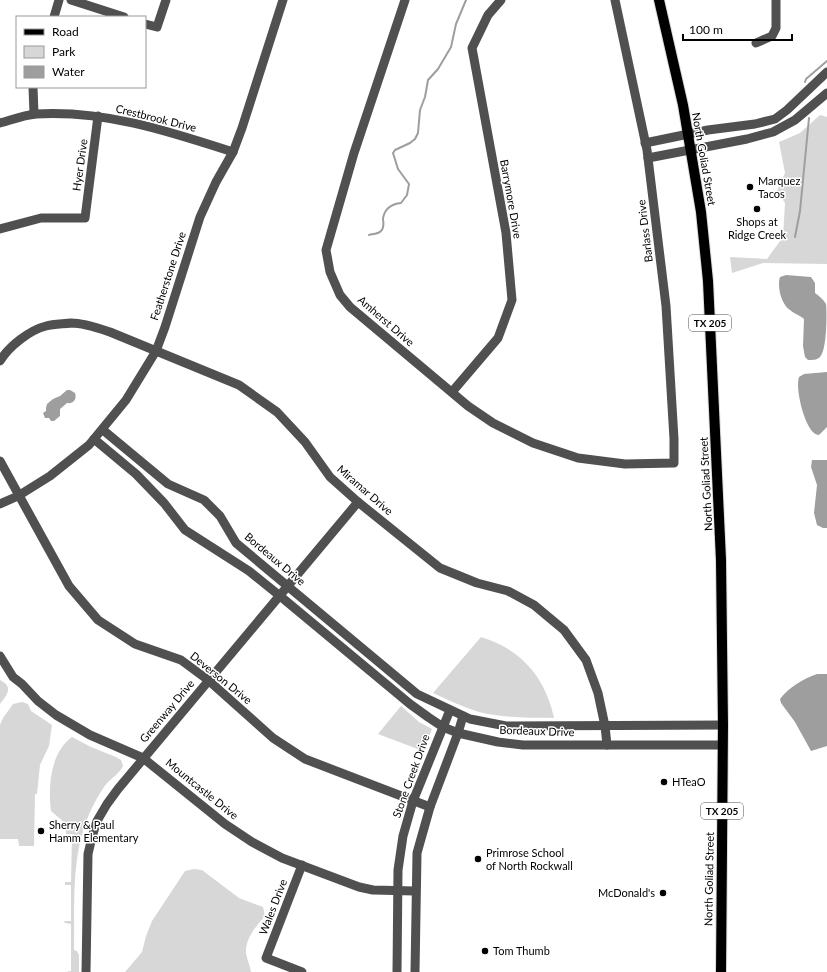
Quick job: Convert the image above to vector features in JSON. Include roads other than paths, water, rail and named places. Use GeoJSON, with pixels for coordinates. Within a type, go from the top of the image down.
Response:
{"type":"FeatureCollection","features":[{"type":"Feature","properties":{"kind":"main road","name":"North Goliad Street"},"geometry":{"type":"LineString","coordinates":[[659,0],[683,105],[701,212],[708,281],[721,539],[723,725],[721,972]]}},
{"type":"Feature","properties":{"kind":"street"},"geometry":{"type":"LineString","coordinates":[[54,16],[59,0]]}},
{"type":"Feature","properties":{"kind":"street"},"geometry":{"type":"LineString","coordinates":[[71,0],[121,16]]}},
{"type":"Feature","properties":{"kind":"street"},"geometry":{"type":"LineString","coordinates":[[146,24],[157,28],[166,0]]}},
{"type":"Feature","properties":{"kind":"street","name":"Featherstone Drive"},"geometry":{"type":"LineString","coordinates":[[0,504],[18,496],[50,476],[89,445],[103,430],[126,400],[156,350],[165,328],[200,217],[216,182],[233,152],[242,128],[283,0]]}},
{"type":"Feature","properties":{"kind":"street","name":"Amherst Drive"},"geometry":{"type":"LineString","coordinates":[[405,0],[354,153],[326,250],[330,272],[340,295],[350,307],[468,406],[493,423],[533,443],[578,458],[624,464],[674,463]]}},
{"type":"Feature","properties":{"kind":"street","name":"Barrymore Drive"},"geometry":{"type":"LineString","coordinates":[[452,392],[498,338],[512,300],[506,233],[472,48],[488,15],[501,0]]}},
{"type":"Feature","properties":{"kind":"street","name":"Barlass Drive"},"geometry":{"type":"LineString","coordinates":[[614,0],[648,158],[666,306],[674,439],[674,463]]}},
{"type":"Feature","properties":{"kind":"street"},"geometry":{"type":"LineString","coordinates":[[756,43],[772,36],[776,28],[776,0]]}},
{"type":"Feature","properties":{"kind":"street"},"geometry":{"type":"LineString","coordinates":[[645,142],[708,130],[755,124],[774,119],[787,110],[827,72]]}},
{"type":"Feature","properties":{"kind":"street"},"geometry":{"type":"LineString","coordinates":[[33,88],[34,114]]}},
{"type":"Feature","properties":{"kind":"street"},"geometry":{"type":"LineString","coordinates":[[648,158],[773,132],[795,120],[827,93]]}},
{"type":"Feature","properties":{"kind":"street","name":"Crestbrook Drive"},"geometry":{"type":"LineString","coordinates":[[0,123],[34,114],[98,116],[137,123],[233,152]]}},
{"type":"Feature","properties":{"kind":"street","name":"Hyer Drive"},"geometry":{"type":"LineString","coordinates":[[0,229],[41,218],[85,218],[98,116]]}},
{"type":"Feature","properties":{"kind":"street"},"geometry":{"type":"LineString","coordinates":[[755,124],[758,136]]}},
{"type":"Feature","properties":{"kind":"street","name":"Miramar Drive"},"geometry":{"type":"LineString","coordinates":[[1,356],[20,339],[46,326],[72,323],[96,327],[156,350],[239,385],[277,412],[305,442],[330,477],[358,502],[440,568],[477,583],[508,592],[534,605],[564,630],[586,660],[598,693],[605,726],[607,745]]}},
{"type":"Feature","properties":{"kind":"street","name":"Bordeaux Drive"},"geometry":{"type":"LineString","coordinates":[[103,430],[168,484],[204,500],[220,516],[236,543],[261,565],[417,694],[450,710],[483,722],[506,726],[723,725]]}},
{"type":"Feature","properties":{"kind":"street","name":"Bordeaux Drive"},"geometry":{"type":"LineString","coordinates":[[94,440],[136,474],[164,503],[186,530],[248,571],[410,704],[443,727],[458,733],[498,742],[524,745],[722,745]]}},
{"type":"Feature","properties":{"kind":"street","name":"Deverson Drive"},"geometry":{"type":"LineString","coordinates":[[0,461],[69,586],[98,620],[135,644],[181,660],[208,680],[273,738],[305,759],[430,807]]}},
{"type":"Feature","properties":{"kind":"street","name":"Greenway Drive"},"geometry":{"type":"LineString","coordinates":[[86,972],[87,861],[92,837],[107,804],[208,680],[358,502]]}},
{"type":"Feature","properties":{"kind":"street"},"geometry":{"type":"LineString","coordinates":[[353,656],[361,647]]}},
{"type":"Feature","properties":{"kind":"street","name":"Mountcastle Drive"},"geometry":{"type":"LineString","coordinates":[[0,656],[13,677],[56,716],[90,735],[144,758],[252,842],[276,855],[360,887],[373,890],[415,891]]}},
{"type":"Feature","properties":{"kind":"street","name":"Stone Creek Drive"},"geometry":{"type":"LineString","coordinates":[[397,972],[398,870],[403,836],[413,801],[450,710]]}},
{"type":"Feature","properties":{"kind":"street"},"geometry":{"type":"LineString","coordinates":[[415,972],[415,891],[417,853],[430,807],[463,716]]}},
{"type":"Feature","properties":{"kind":"street","name":"Wales Drive"},"geometry":{"type":"LineString","coordinates":[[302,865],[266,958],[302,972]]}},
{"type":"Feature","properties":{"kind":"water"},"geometry":{"type":"Polygon","coordinates":[[[786,275],[811,277],[815,283],[815,293],[826,304],[824,347],[820,357],[816,359],[808,360],[805,357],[803,346],[804,319],[787,307],[782,299],[779,290],[779,281],[780,277],[786,275]]]}},
{"type":"Feature","properties":{"kind":"water"},"geometry":{"type":"Polygon","coordinates":[[[827,372],[827,427],[819,435],[810,429],[804,415],[799,397],[798,382],[799,377],[804,374],[827,372]]]}},
{"type":"Feature","properties":{"kind":"water"},"geometry":{"type":"Polygon","coordinates":[[[67,390],[75,393],[76,397],[74,401],[67,403],[60,409],[60,416],[54,421],[51,421],[49,418],[45,418],[43,413],[46,411],[47,404],[67,390]]]}},
{"type":"Feature","properties":{"kind":"water"},"geometry":{"type":"Polygon","coordinates":[[[812,460],[827,460],[827,528],[817,525],[814,513],[817,485],[811,467],[812,460]]]}},
{"type":"Feature","properties":{"kind":"water"},"geometry":{"type":"Polygon","coordinates":[[[817,674],[827,674],[827,746],[811,751],[780,699],[797,684],[817,674]]]}},
{"type":"Feature","properties":{"kind":"waterway"},"geometry":{"type":"LineString","coordinates":[[369,235],[381,231],[383,226],[383,218],[387,209],[394,204],[401,203],[407,195],[409,184],[398,169],[393,153],[395,150],[410,143],[415,139],[418,133],[420,110],[425,97],[428,80],[438,69],[451,47],[456,24],[466,0]]}},
{"type":"Feature","properties":{"kind":"waterway"},"geometry":{"type":"LineString","coordinates":[[805,82],[806,79],[827,61]]}},
{"type":"Feature","properties":{"kind":"waterway"},"geometry":{"type":"LineString","coordinates":[[795,237],[800,211],[809,118]]}},
{"type":"Feature","properties":{"kind":"place","name":"Marquez Tacos"},"geometry":{"type":"Point","coordinates":[750,187]}},
{"type":"Feature","properties":{"kind":"place","name":"Shops at Ridge Creek"},"geometry":{"type":"Point","coordinates":[757,209]}},
{"type":"Feature","properties":{"kind":"place","name":"HTeaO"},"geometry":{"type":"Point","coordinates":[664,782]}},
{"type":"Feature","properties":{"kind":"place","name":"Sherry & Paul Hamm Elementary"},"geometry":{"type":"Point","coordinates":[41,831]}},
{"type":"Feature","properties":{"kind":"place","name":"Primrose School of North Rockwall"},"geometry":{"type":"Point","coordinates":[478,859]}},
{"type":"Feature","properties":{"kind":"place","name":"McDonald's"},"geometry":{"type":"Point","coordinates":[663,893]}},
{"type":"Feature","properties":{"kind":"place","name":"Tom Thumb"},"geometry":{"type":"Point","coordinates":[485,951]}}]}
